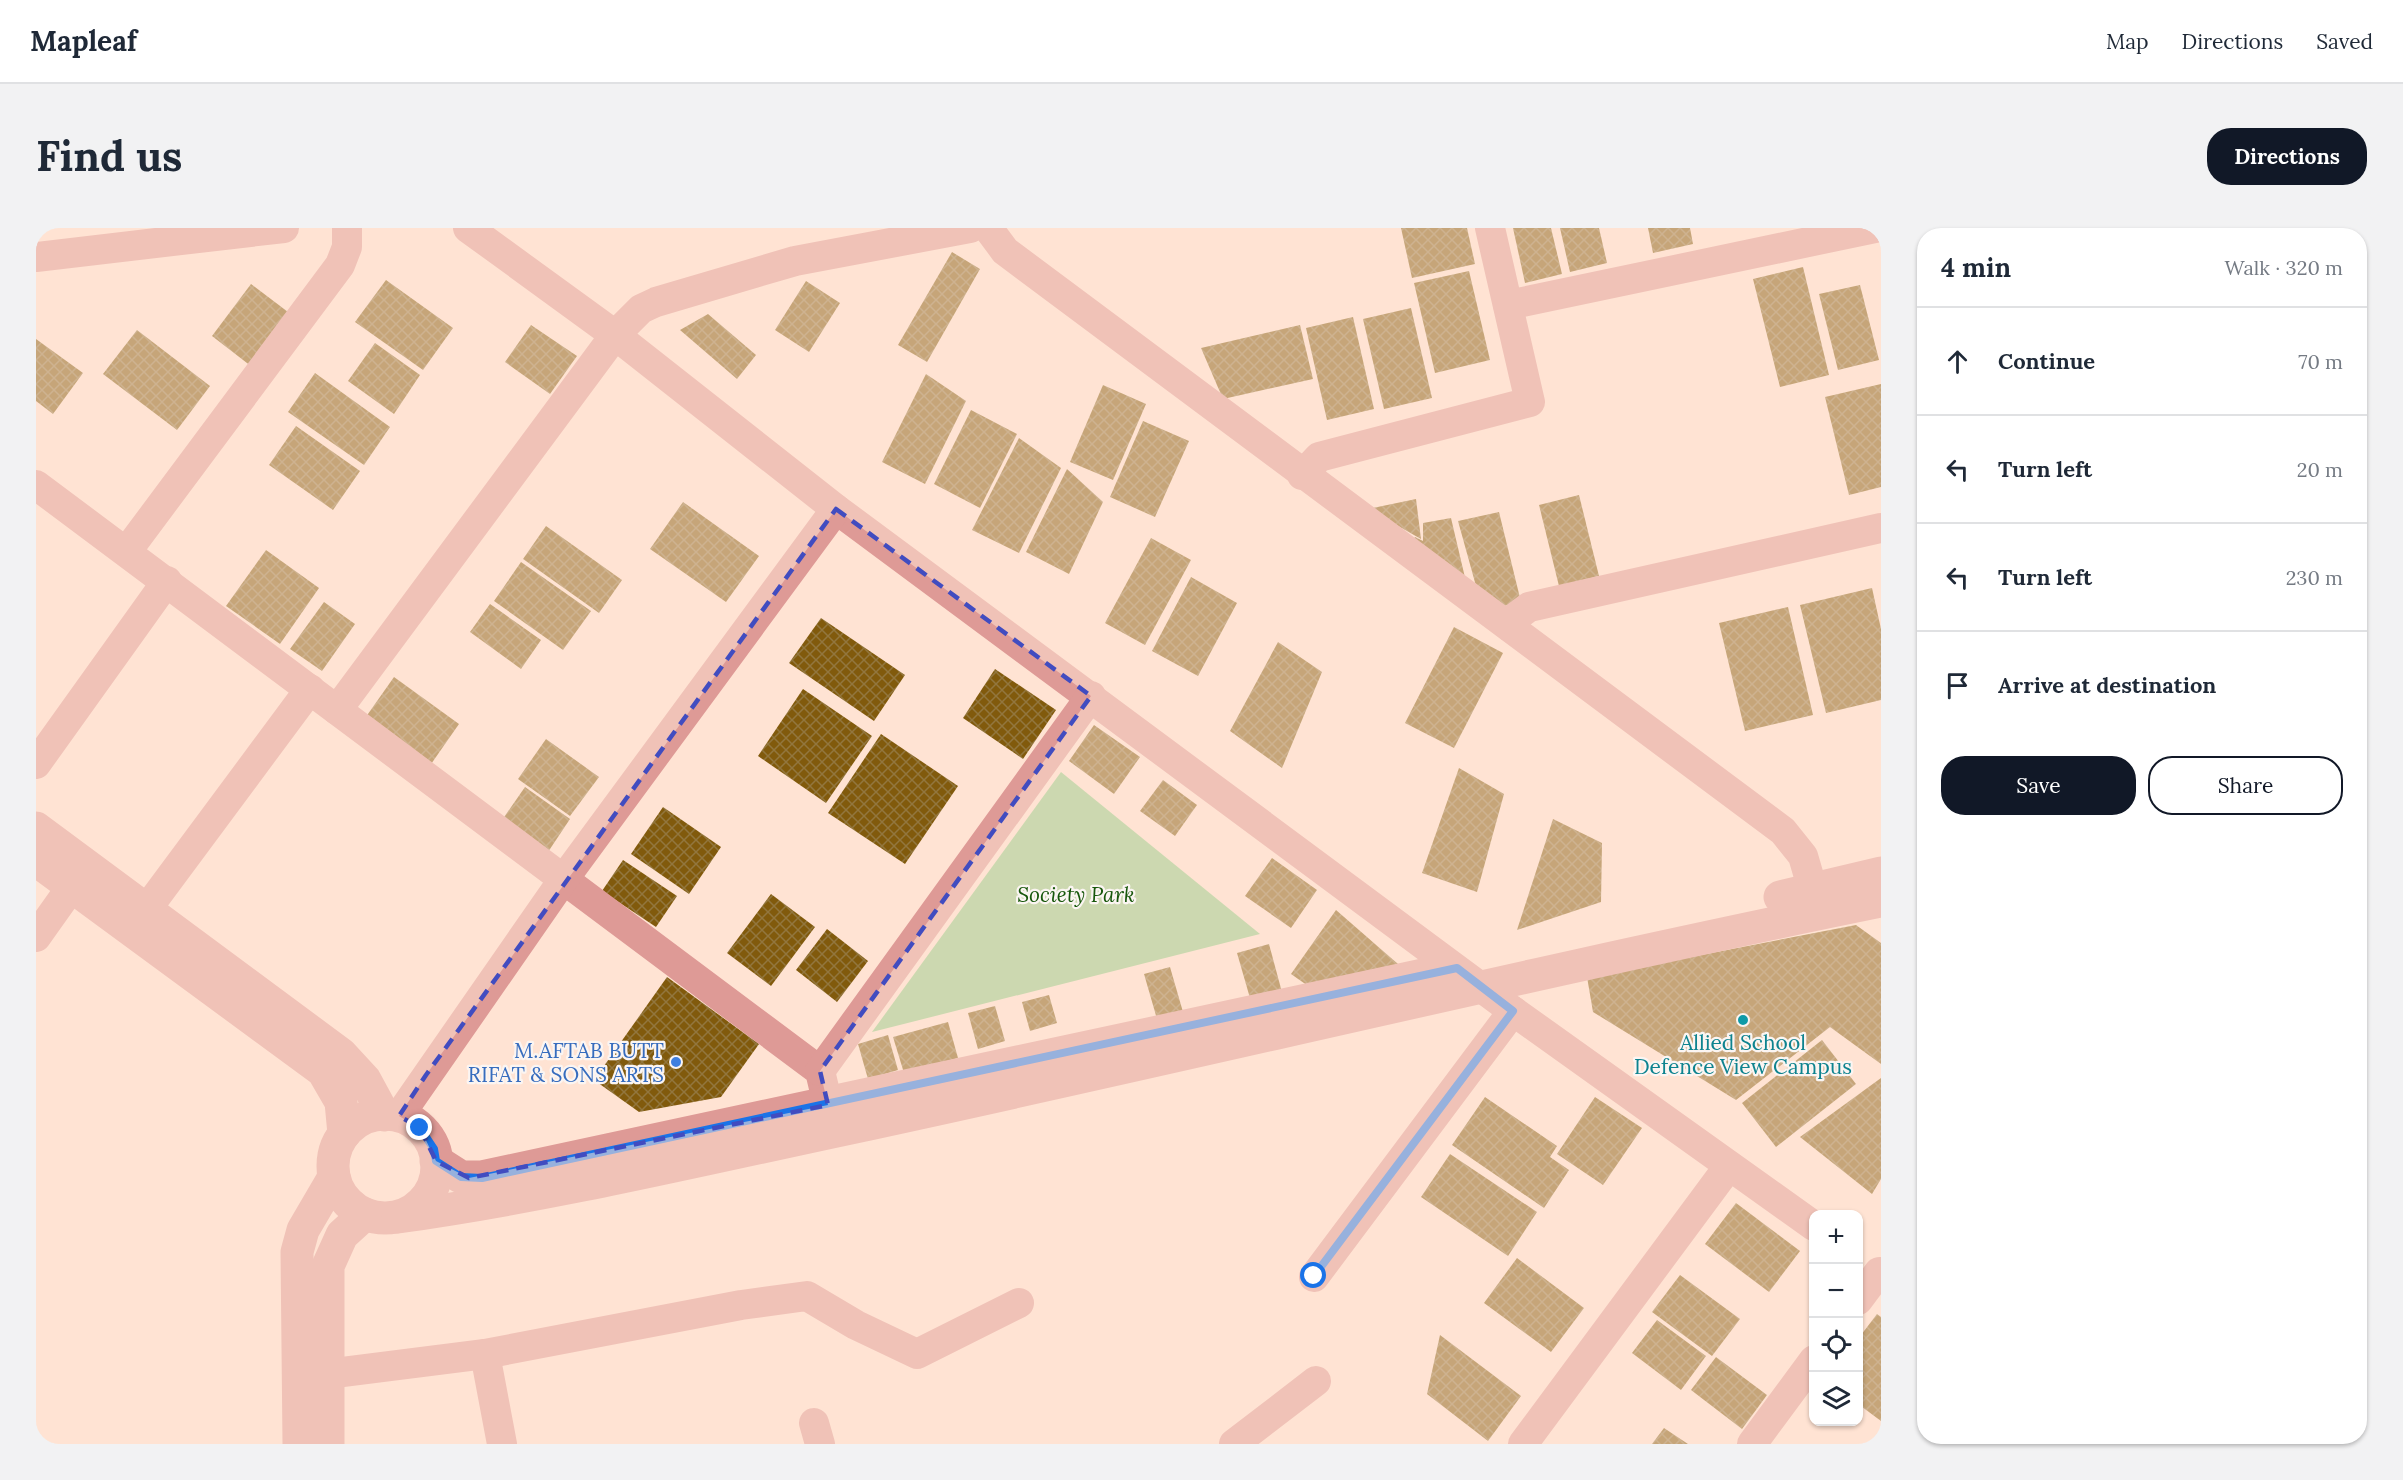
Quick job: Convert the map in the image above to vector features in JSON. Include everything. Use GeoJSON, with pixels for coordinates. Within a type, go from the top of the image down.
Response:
{"type":"FeatureCollection","features":[{"type":"Feature","properties":{"kind":"street"},"geometry":{"type":"LineString","coordinates":[[36,257],[284,228]]}},
{"type":"Feature","properties":{"kind":"street"},"geometry":{"type":"LineString","coordinates":[[127,551],[340,265],[347,247],[347,228]]}},
{"type":"Feature","properties":{"kind":"street"},"geometry":{"type":"LineString","coordinates":[[337,710],[615,335],[641,309],[698,288],[795,261],[970,228]]}},
{"type":"Feature","properties":{"kind":"street"},"geometry":{"type":"LineString","coordinates":[[988,228],[1005,251],[1302,475],[1783,831],[1803,856],[1817,901]]}},
{"type":"Feature","properties":{"kind":"street"},"geometry":{"type":"LineString","coordinates":[[1302,475],[1319,457],[1530,402],[1490,228]]}},
{"type":"Feature","properties":{"kind":"street"},"geometry":{"type":"LineString","coordinates":[[1508,305],[1875,228]]}},
{"type":"Feature","properties":{"kind":"street"},"geometry":{"type":"LineString","coordinates":[[470,229],[615,335],[836,509],[1513,1011],[1809,1222]]}},
{"type":"Feature","properties":{"kind":"street"},"geometry":{"type":"LineString","coordinates":[[36,485],[820,1071],[828,1105]]}},
{"type":"Feature","properties":{"kind":"street"},"geometry":{"type":"LineString","coordinates":[[836,509],[392,1115],[362,1119],[344,1134],[336,1147],[333,1162],[334,1177],[340,1193],[350,1206],[365,1214],[381,1218],[480,1206],[789,1126],[828,1105],[1469,977],[1817,901],[1878,891]]}},
{"type":"Feature","properties":{"kind":"street"},"geometry":{"type":"LineString","coordinates":[[1510,627],[1517,616],[1529,607],[1881,528]]}},
{"type":"Feature","properties":{"kind":"street"},"geometry":{"type":"LineString","coordinates":[[36,764],[167,581]]}},
{"type":"Feature","properties":{"kind":"street"},"geometry":{"type":"LineString","coordinates":[[146,910],[310,689]]}},
{"type":"Feature","properties":{"kind":"street"},"geometry":{"type":"LineString","coordinates":[[820,1071],[1091,696]]}},
{"type":"Feature","properties":{"kind":"street"},"geometry":{"type":"LineString","coordinates":[[36,828],[79,876],[323,1071],[341,1102],[344,1134]]}},
{"type":"Feature","properties":{"kind":"street"},"geometry":{"type":"LineString","coordinates":[[36,860],[79,876],[146,910],[341,1054],[392,1115],[420,1128],[428,1138],[436,1161],[435,1179],[427,1196],[414,1209],[398,1217]]}},
{"type":"Feature","properties":{"kind":"street"},"geometry":{"type":"LineString","coordinates":[[36,937],[79,876]]}},
{"type":"Feature","properties":{"kind":"street"},"geometry":{"type":"LineString","coordinates":[[436,1161],[461,1177],[482,1178],[789,1126],[1022,1091],[1469,977]]}},
{"type":"Feature","properties":{"kind":"street"},"geometry":{"type":"LineString","coordinates":[[1314,1276],[1513,1011]]}},
{"type":"Feature","properties":{"kind":"street"},"geometry":{"type":"LineString","coordinates":[[1523,1444],[1729,1166]]}},
{"type":"Feature","properties":{"kind":"street"},"geometry":{"type":"LineString","coordinates":[[328,1444],[312,1377],[297,1252],[303,1230],[334,1177]]}},
{"type":"Feature","properties":{"kind":"street"},"geometry":{"type":"LineString","coordinates":[[299,1444],[312,1377],[328,1266],[342,1235],[365,1214]]}},
{"type":"Feature","properties":{"kind":"street"},"geometry":{"type":"LineString","coordinates":[[1863,1289],[1873,1268]]}},
{"type":"Feature","properties":{"kind":"street"},"geometry":{"type":"LineString","coordinates":[[312,1377],[485,1354],[741,1305],[807,1296],[856,1325],[916,1354],[1019,1304]]}},
{"type":"Feature","properties":{"kind":"street"},"geometry":{"type":"LineString","coordinates":[[485,1354],[502,1444]]}},
{"type":"Feature","properties":{"kind":"street"},"geometry":{"type":"LineString","coordinates":[[1752,1444],[1809,1367]]}},
{"type":"Feature","properties":{"kind":"street"},"geometry":{"type":"LineString","coordinates":[[1234,1444],[1316,1380]]}},
{"type":"Feature","properties":{"kind":"highlighted area"},"geometry":{"type":"Polygon","coordinates":[[[836,509],[1091,696],[820,1071],[828,1105],[469,1178],[436,1161],[420,1128],[399,1116],[426,1075],[836,509]]]}},
{"type":"Feature","properties":{"kind":"green space","name":"Society Park"},"geometry":{"type":"Polygon","coordinates":[[[1061,772],[1260,934],[872,1032],[1061,772]]]}},
{"type":"Feature","properties":{"kind":"building"},"geometry":{"type":"Polygon","coordinates":[[[1401,228],[1467,228],[1475,264],[1412,278],[1401,228]]]}},
{"type":"Feature","properties":{"kind":"building"},"geometry":{"type":"Polygon","coordinates":[[[1513,228],[1551,228],[1562,274],[1525,283],[1513,228]]]}},
{"type":"Feature","properties":{"kind":"building"},"geometry":{"type":"Polygon","coordinates":[[[1560,228],[1599,228],[1607,263],[1570,272],[1560,228]]]}},
{"type":"Feature","properties":{"kind":"building"},"geometry":{"type":"Polygon","coordinates":[[[1648,228],[1690,228],[1693,244],[1653,253],[1648,228]]]}},
{"type":"Feature","properties":{"kind":"building"},"geometry":{"type":"Polygon","coordinates":[[[952,252],[980,269],[927,362],[898,345],[952,252]]]}},
{"type":"Feature","properties":{"kind":"building"},"geometry":{"type":"Polygon","coordinates":[[[1803,267],[1829,375],[1780,387],[1753,279],[1803,267]]]}},
{"type":"Feature","properties":{"kind":"building"},"geometry":{"type":"Polygon","coordinates":[[[1469,271],[1490,360],[1435,373],[1414,283],[1469,271]]]}},
{"type":"Feature","properties":{"kind":"building"},"geometry":{"type":"Polygon","coordinates":[[[386,280],[453,328],[423,370],[355,322],[386,280]]]}},
{"type":"Feature","properties":{"kind":"building"},"geometry":{"type":"Polygon","coordinates":[[[806,281],[840,303],[809,352],[775,330],[806,281]]]}},
{"type":"Feature","properties":{"kind":"building"},"geometry":{"type":"Polygon","coordinates":[[[251,284],[296,318],[256,370],[212,336],[251,284]]]}},
{"type":"Feature","properties":{"kind":"building"},"geometry":{"type":"Polygon","coordinates":[[[1860,285],[1879,360],[1838,370],[1819,294],[1860,285]]]}},
{"type":"Feature","properties":{"kind":"building"},"geometry":{"type":"Polygon","coordinates":[[[1411,308],[1432,398],[1384,409],[1363,319],[1411,308]]]}},
{"type":"Feature","properties":{"kind":"building"},"geometry":{"type":"Polygon","coordinates":[[[708,314],[756,355],[737,379],[680,330],[708,314]]]}},
{"type":"Feature","properties":{"kind":"building"},"geometry":{"type":"Polygon","coordinates":[[[1353,317],[1374,409],[1327,420],[1306,328],[1353,317]]]}},
{"type":"Feature","properties":{"kind":"building"},"geometry":{"type":"Polygon","coordinates":[[[531,325],[577,356],[550,394],[505,362],[531,325]]]}},
{"type":"Feature","properties":{"kind":"building"},"geometry":{"type":"Polygon","coordinates":[[[1300,325],[1313,379],[1223,399],[1201,348],[1300,325]]]}},
{"type":"Feature","properties":{"kind":"building"},"geometry":{"type":"Polygon","coordinates":[[[137,330],[210,386],[177,430],[103,374],[137,330]]]}},
{"type":"Feature","properties":{"kind":"building"},"geometry":{"type":"Polygon","coordinates":[[[36,339],[83,373],[53,414],[36,401],[36,339]]]}},
{"type":"Feature","properties":{"kind":"building"},"geometry":{"type":"Polygon","coordinates":[[[375,343],[420,375],[394,414],[348,381],[375,343]]]}},
{"type":"Feature","properties":{"kind":"building"},"geometry":{"type":"Polygon","coordinates":[[[315,373],[390,427],[364,465],[288,412],[315,373]]]}},
{"type":"Feature","properties":{"kind":"building"},"geometry":{"type":"Polygon","coordinates":[[[926,374],[966,401],[925,484],[882,462],[926,374]]]}},
{"type":"Feature","properties":{"kind":"building"},"geometry":{"type":"Polygon","coordinates":[[[1881,384],[1881,487],[1849,495],[1825,397],[1881,384]]]}},
{"type":"Feature","properties":{"kind":"building"},"geometry":{"type":"Polygon","coordinates":[[[1103,385],[1146,404],[1113,480],[1070,462],[1103,385]]]}},
{"type":"Feature","properties":{"kind":"building"},"geometry":{"type":"Polygon","coordinates":[[[971,410],[1017,434],[980,508],[934,484],[971,410]]]}},
{"type":"Feature","properties":{"kind":"building"},"geometry":{"type":"Polygon","coordinates":[[[1143,421],[1189,441],[1155,517],[1110,497],[1143,421]]]}},
{"type":"Feature","properties":{"kind":"building"},"geometry":{"type":"Polygon","coordinates":[[[296,426],[360,471],[333,510],[269,465],[296,426]]]}},
{"type":"Feature","properties":{"kind":"building"},"geometry":{"type":"Polygon","coordinates":[[[1019,438],[1061,468],[1019,553],[972,530],[1019,438]]]}},
{"type":"Feature","properties":{"kind":"building"},"geometry":{"type":"Polygon","coordinates":[[[1067,469],[1103,502],[1069,574],[1026,552],[1067,469]]]}},
{"type":"Feature","properties":{"kind":"building"},"geometry":{"type":"Polygon","coordinates":[[[1579,495],[1599,576],[1559,586],[1539,505],[1579,495]]]}},
{"type":"Feature","properties":{"kind":"building"},"geometry":{"type":"Polygon","coordinates":[[[1416,499],[1421,539],[1368,509],[1416,499]]]}},
{"type":"Feature","properties":{"kind":"building"},"geometry":{"type":"Polygon","coordinates":[[[683,502],[759,556],[726,602],[650,549],[683,502]]]}},
{"type":"Feature","properties":{"kind":"building"},"geometry":{"type":"Polygon","coordinates":[[[1499,512],[1521,602],[1491,609],[1476,586],[1458,521],[1499,512]]]}},
{"type":"Feature","properties":{"kind":"building"},"geometry":{"type":"Polygon","coordinates":[[[1451,518],[1467,586],[1408,547],[1415,537],[1423,541],[1423,523],[1451,518]]]}},
{"type":"Feature","properties":{"kind":"building"},"geometry":{"type":"Polygon","coordinates":[[[546,526],[622,580],[599,613],[523,559],[546,526]]]}},
{"type":"Feature","properties":{"kind":"building"},"geometry":{"type":"Polygon","coordinates":[[[1151,538],[1191,560],[1145,645],[1105,623],[1151,538]]]}},
{"type":"Feature","properties":{"kind":"building"},"geometry":{"type":"Polygon","coordinates":[[[266,550],[319,588],[280,644],[226,606],[266,550]]]}},
{"type":"Feature","properties":{"kind":"building"},"geometry":{"type":"Polygon","coordinates":[[[521,562],[591,611],[563,650],[494,601],[521,562]]]}},
{"type":"Feature","properties":{"kind":"building"},"geometry":{"type":"Polygon","coordinates":[[[1191,577],[1237,603],[1198,676],[1152,651],[1191,577]]]}},
{"type":"Feature","properties":{"kind":"building"},"geometry":{"type":"Polygon","coordinates":[[[1872,588],[1881,629],[1881,700],[1826,713],[1800,605],[1872,588]]]}},
{"type":"Feature","properties":{"kind":"building"},"geometry":{"type":"Polygon","coordinates":[[[324,602],[355,624],[322,671],[290,649],[324,602]]]}},
{"type":"Feature","properties":{"kind":"building"},"geometry":{"type":"Polygon","coordinates":[[[490,604],[541,640],[521,669],[470,632],[490,604]]]}},
{"type":"Feature","properties":{"kind":"building"},"geometry":{"type":"Polygon","coordinates":[[[1788,607],[1813,715],[1745,731],[1719,623],[1788,607]]]}},
{"type":"Feature","properties":{"kind":"building"},"geometry":{"type":"Polygon","coordinates":[[[821,618],[905,675],[874,721],[789,663],[821,618]]]}},
{"type":"Feature","properties":{"kind":"building"},"geometry":{"type":"Polygon","coordinates":[[[1454,627],[1503,653],[1454,748],[1405,723],[1454,627]]]}},
{"type":"Feature","properties":{"kind":"building"},"geometry":{"type":"Polygon","coordinates":[[[1278,642],[1322,672],[1282,768],[1230,731],[1278,642]]]}},
{"type":"Feature","properties":{"kind":"building"},"geometry":{"type":"Polygon","coordinates":[[[995,669],[1056,710],[1023,759],[963,718],[995,669]]]}},
{"type":"Feature","properties":{"kind":"building"},"geometry":{"type":"Polygon","coordinates":[[[394,677],[459,724],[429,767],[363,721],[394,677]]]}},
{"type":"Feature","properties":{"kind":"building"},"geometry":{"type":"Polygon","coordinates":[[[803,689],[872,736],[826,803],[758,756],[803,689]]]}},
{"type":"Feature","properties":{"kind":"building"},"geometry":{"type":"Polygon","coordinates":[[[1094,725],[1140,757],[1114,794],[1069,761],[1094,725]]]}},
{"type":"Feature","properties":{"kind":"building"},"geometry":{"type":"Polygon","coordinates":[[[881,734],[958,786],[905,864],[828,813],[881,734]]]}},
{"type":"Feature","properties":{"kind":"building"},"geometry":{"type":"Polygon","coordinates":[[[546,739],[599,777],[570,816],[518,779],[546,739]]]}},
{"type":"Feature","properties":{"kind":"building"},"geometry":{"type":"Polygon","coordinates":[[[1459,768],[1504,794],[1477,892],[1422,873],[1459,768]]]}},
{"type":"Feature","properties":{"kind":"building"},"geometry":{"type":"Polygon","coordinates":[[[1163,780],[1197,805],[1175,836],[1140,811],[1163,780]]]}},
{"type":"Feature","properties":{"kind":"building"},"geometry":{"type":"Polygon","coordinates":[[[525,787],[570,819],[546,855],[500,823],[525,787]]]}},
{"type":"Feature","properties":{"kind":"building"},"geometry":{"type":"Polygon","coordinates":[[[663,807],[721,847],[689,894],[631,854],[663,807]]]}},
{"type":"Feature","properties":{"kind":"building"},"geometry":{"type":"Polygon","coordinates":[[[1553,819],[1602,843],[1601,902],[1517,930],[1553,819]]]}},
{"type":"Feature","properties":{"kind":"building"},"geometry":{"type":"Polygon","coordinates":[[[1272,858],[1317,890],[1291,928],[1245,896],[1272,858]]]}},
{"type":"Feature","properties":{"kind":"building"},"geometry":{"type":"Polygon","coordinates":[[[623,860],[677,896],[656,927],[602,891],[623,860]]]}},
{"type":"Feature","properties":{"kind":"building"},"geometry":{"type":"Polygon","coordinates":[[[771,894],[815,927],[771,986],[727,953],[771,894]]]}},
{"type":"Feature","properties":{"kind":"building"},"geometry":{"type":"Polygon","coordinates":[[[1336,910],[1398,964],[1311,988],[1291,974],[1336,910]]]}},
{"type":"Feature","properties":{"kind":"building","name":"Allied School Defence View Campus"},"geometry":{"type":"Polygon","coordinates":[[[1856,925],[1881,943],[1881,1064],[1830,1027],[1736,1100],[1593,1012],[1587,977],[1856,925]]]}},
{"type":"Feature","properties":{"kind":"building"},"geometry":{"type":"Polygon","coordinates":[[[827,929],[868,961],[837,1002],[796,970],[827,929]]]}},
{"type":"Feature","properties":{"kind":"building"},"geometry":{"type":"Polygon","coordinates":[[[1269,944],[1283,996],[1252,1005],[1237,953],[1269,944]]]}},
{"type":"Feature","properties":{"kind":"building"},"geometry":{"type":"Polygon","coordinates":[[[1170,967],[1183,1012],[1157,1019],[1144,974],[1170,967]]]}},
{"type":"Feature","properties":{"kind":"building","name":"M.AFTAB BUTT RIFAT & SONS ARTS"},"geometry":{"type":"Polygon","coordinates":[[[667,977],[759,1044],[721,1097],[639,1112],[594,1080],[667,977]]]}},
{"type":"Feature","properties":{"kind":"building"},"geometry":{"type":"Polygon","coordinates":[[[1049,995],[1057,1023],[1030,1031],[1022,1002],[1049,995]]]}},
{"type":"Feature","properties":{"kind":"building"},"geometry":{"type":"Polygon","coordinates":[[[995,1006],[1005,1041],[978,1049],[968,1013],[995,1006]]]}},
{"type":"Feature","properties":{"kind":"building"},"geometry":{"type":"Polygon","coordinates":[[[948,1022],[958,1058],[904,1073],[893,1037],[948,1022]]]}},
{"type":"Feature","properties":{"kind":"building"},"geometry":{"type":"Polygon","coordinates":[[[888,1035],[898,1070],[868,1079],[858,1044],[888,1035]]]}},
{"type":"Feature","properties":{"kind":"building"},"geometry":{"type":"Polygon","coordinates":[[[1822,1040],[1856,1084],[1776,1147],[1742,1103],[1822,1040]]]}},
{"type":"Feature","properties":{"kind":"building"},"geometry":{"type":"Polygon","coordinates":[[[1881,1078],[1881,1179],[1872,1194],[1800,1137],[1881,1078]]]}},
{"type":"Feature","properties":{"kind":"building"},"geometry":{"type":"Polygon","coordinates":[[[1485,1097],[1557,1146],[1550,1157],[1569,1170],[1544,1208],[1452,1145],[1485,1097]]]}},
{"type":"Feature","properties":{"kind":"building"},"geometry":{"type":"Polygon","coordinates":[[[1595,1097],[1642,1128],[1603,1185],[1557,1154],[1595,1097]]]}},
{"type":"Feature","properties":{"kind":"building"},"geometry":{"type":"Polygon","coordinates":[[[1450,1154],[1537,1212],[1508,1256],[1421,1197],[1450,1154]]]}},
{"type":"Feature","properties":{"kind":"building"},"geometry":{"type":"Polygon","coordinates":[[[1736,1203],[1800,1251],[1769,1292],[1705,1244],[1736,1203]]]}},
{"type":"Feature","properties":{"kind":"building"},"geometry":{"type":"Polygon","coordinates":[[[1517,1258],[1584,1308],[1551,1352],[1484,1303],[1517,1258]]]}},
{"type":"Feature","properties":{"kind":"building"},"geometry":{"type":"Polygon","coordinates":[[[1680,1275],[1740,1319],[1712,1356],[1652,1312],[1680,1275]]]}},
{"type":"Feature","properties":{"kind":"building"},"geometry":{"type":"Polygon","coordinates":[[[1877,1314],[1881,1317],[1881,1421],[1863,1408],[1863,1332],[1877,1314]]]}},
{"type":"Feature","properties":{"kind":"building"},"geometry":{"type":"Polygon","coordinates":[[[1657,1320],[1706,1356],[1681,1390],[1632,1353],[1657,1320]]]}},
{"type":"Feature","properties":{"kind":"building"},"geometry":{"type":"Polygon","coordinates":[[[1440,1335],[1521,1396],[1488,1441],[1427,1394],[1440,1335]]]}},
{"type":"Feature","properties":{"kind":"building"},"geometry":{"type":"Polygon","coordinates":[[[1716,1357],[1767,1395],[1742,1429],[1691,1390],[1716,1357]]]}},
{"type":"Feature","properties":{"kind":"building"},"geometry":{"type":"Polygon","coordinates":[[[1664,1428],[1688,1444],[1652,1444],[1664,1428]]]}},
{"type":"Feature","properties":{"kind":"place","name":"Allied School Defence View Campus"},"geometry":{"type":"Point","coordinates":[1743,1020]}},
{"type":"Feature","properties":{"kind":"place","name":"M.AFTAB BUTT RIFAT & SONS ARTS"},"geometry":{"type":"Point","coordinates":[676,1062]}},
{"type":"Feature","properties":{"kind":"route"},"geometry":{"type":"LineString","coordinates":[[420,1128],[434,1149],[436,1161],[461,1177],[482,1178],[1457,968],[1513,1011],[1314,1276]]}}]}
